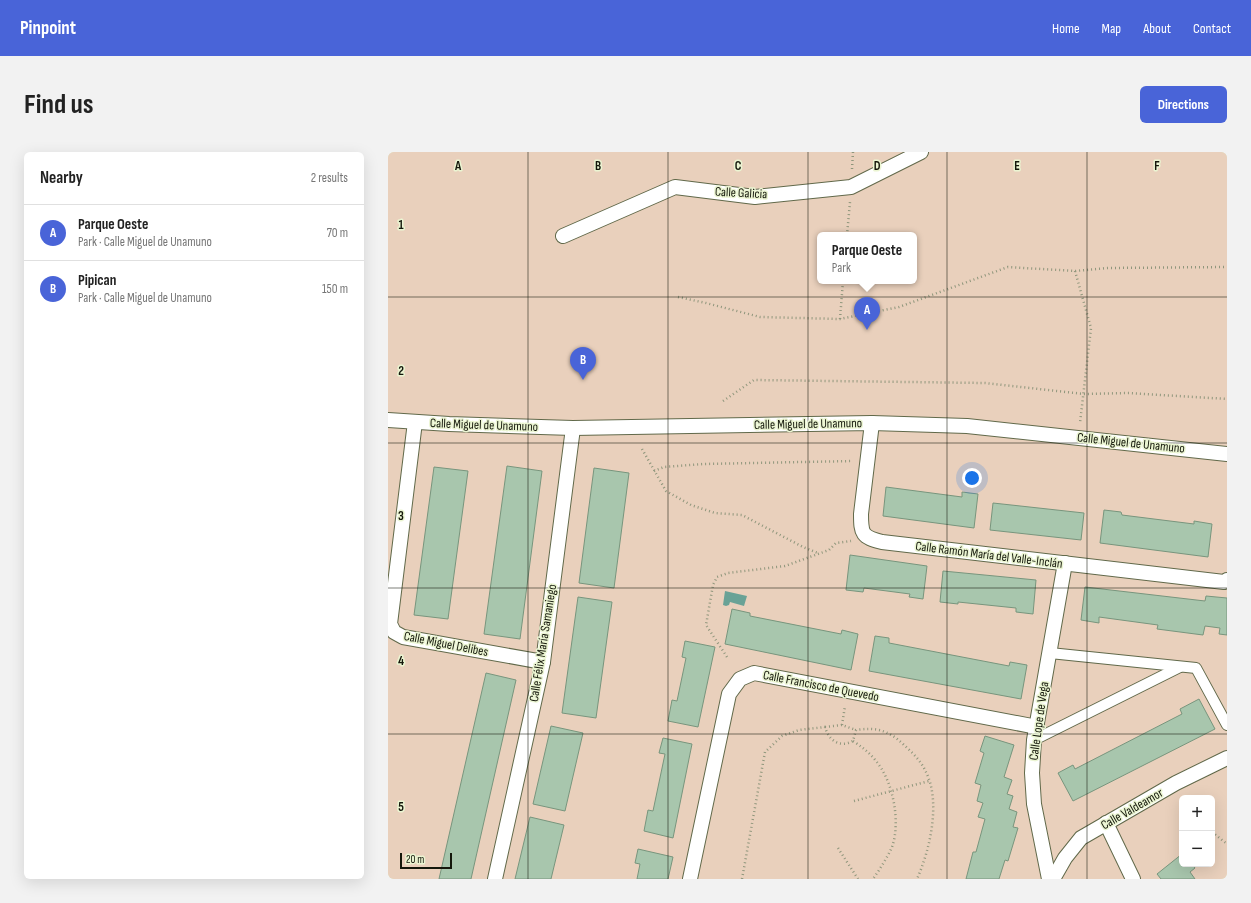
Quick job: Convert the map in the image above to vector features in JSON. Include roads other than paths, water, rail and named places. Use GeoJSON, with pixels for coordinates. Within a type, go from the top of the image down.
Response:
{"type":"FeatureCollection","features":[{"type":"Feature","properties":{"kind":"street","name":"Calle Galicia"},"geometry":{"type":"LineString","coordinates":[[563,236],[675,187],[755,197],[851,187],[921,152]]}},
{"type":"Feature","properties":{"kind":"street","name":"Calle Miguel de Unamuno"},"geometry":{"type":"LineString","coordinates":[[388,420],[449,424],[573,428],[872,423],[967,426],[1227,454]]}},
{"type":"Feature","properties":{"kind":"street","name":"Calle Miguel Delibes"},"geometry":{"type":"LineString","coordinates":[[415,422],[390,624],[394,632],[403,637],[543,662]]}},
{"type":"Feature","properties":{"kind":"street","name":"Calle Ramón María del Valle-Inclán"},"geometry":{"type":"LineString","coordinates":[[872,423],[861,514],[861,528],[868,538],[882,542],[1224,582],[1227,580]]}},
{"type":"Feature","properties":{"kind":"street","name":"Calle Félix María Samaniego"},"geometry":{"type":"LineString","coordinates":[[495,879],[543,662],[573,428]]}},
{"type":"Feature","properties":{"kind":"street","name":"Calle Lope de Vega"},"geometry":{"type":"LineString","coordinates":[[1049,879],[1034,804],[1032,773],[1036,733],[1064,563]]}},
{"type":"Feature","properties":{"kind":"street"},"geometry":{"type":"LineString","coordinates":[[1050,653],[1196,668],[1227,725]]}},
{"type":"Feature","properties":{"kind":"street"},"geometry":{"type":"LineString","coordinates":[[1036,733],[1180,666]]}},
{"type":"Feature","properties":{"kind":"street","name":"Calle Francisco de Quevedo"},"geometry":{"type":"LineString","coordinates":[[690,879],[729,694],[740,679],[754,673],[1036,733]]}},
{"type":"Feature","properties":{"kind":"street","name":"Calle Valdeamor"},"geometry":{"type":"LineString","coordinates":[[1053,879],[1081,838],[1176,783],[1227,758]]}},
{"type":"Feature","properties":{"kind":"street"},"geometry":{"type":"LineString","coordinates":[[1106,823],[1133,879]]}},
{"type":"Feature","properties":{"kind":"water"},"geometry":{"type":"Polygon","coordinates":[[[725,591],[747,596],[744,606],[730,602],[729,605],[723,605],[725,591]]]}},
{"type":"Feature","properties":{"kind":"place","name":"Parque Oeste"},"geometry":{"type":"Point","coordinates":[867,330]}},
{"type":"Feature","properties":{"kind":"place","name":"Pipican"},"geometry":{"type":"Point","coordinates":[583,380]}}]}
